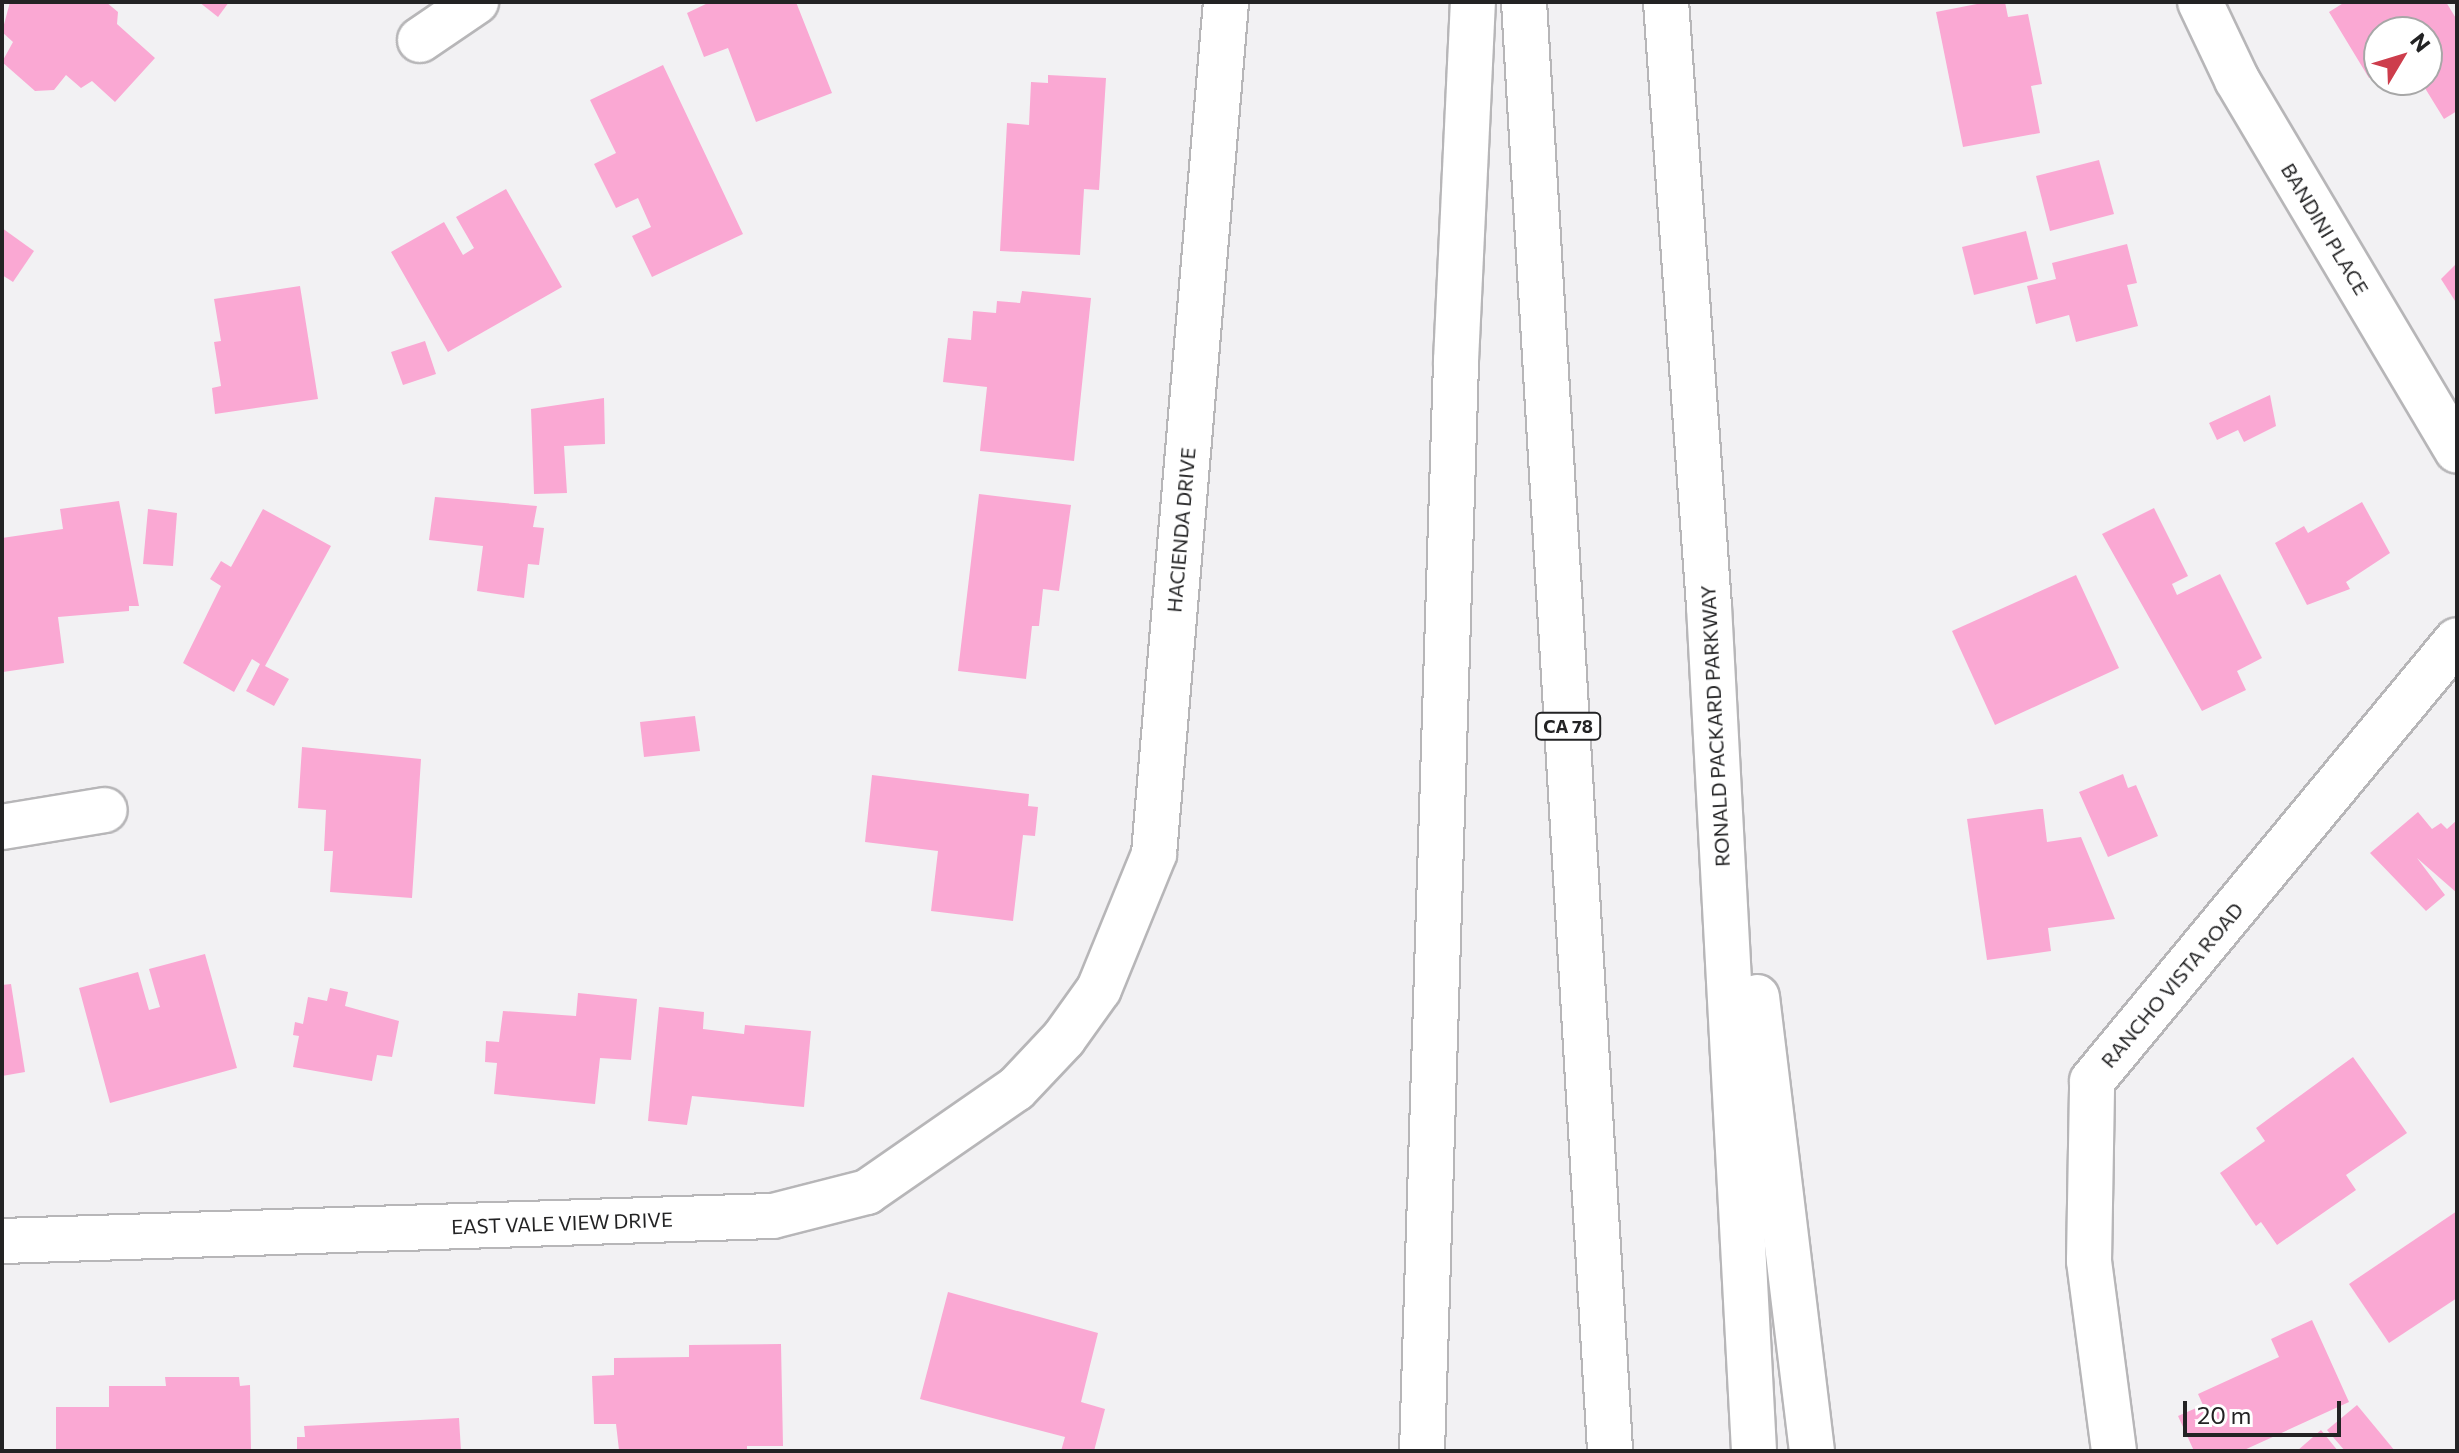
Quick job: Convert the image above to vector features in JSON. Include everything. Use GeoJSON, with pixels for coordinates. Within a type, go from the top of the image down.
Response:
{"type":"FeatureCollection","features":[{"type":"Feature","properties":{"kind":"main road"},"geometry":{"type":"LineString","coordinates":[[420,40],[476,2]]}},
{"type":"Feature","properties":{"kind":"main road","name":"HACIENDA DRIVE"},"geometry":{"type":"LineString","coordinates":[[1064,1038],[1099,989],[1154,854],[1226,2]]}},
{"type":"Feature","properties":{"kind":"main road"},"geometry":{"type":"LineString","coordinates":[[1422,1451],[1456,361],[1473,2]]}},
{"type":"Feature","properties":{"kind":"main road","name":"CA 78"},"geometry":{"type":"LineString","coordinates":[[1524,2],[1610,1451]]}},
{"type":"Feature","properties":{"kind":"main road","name":"RONALD PACKARD PARKWAY"},"geometry":{"type":"LineString","coordinates":[[1666,2],[1709,606],[1754,1451]]}},
{"type":"Feature","properties":{"kind":"main road","name":"BANDINI PLACE"},"geometry":{"type":"LineString","coordinates":[[2200,2],[2237,80],[2457,451]]}},
{"type":"Feature","properties":{"kind":"main road"},"geometry":{"type":"LineString","coordinates":[[1709,606],[1812,1451]]}},
{"type":"Feature","properties":{"kind":"main road","name":"RANCHO VISTA ROAD"},"geometry":{"type":"LineString","coordinates":[[2114,1451],[2089,1261],[2092,1081],[2457,640]]}},
{"type":"Feature","properties":{"kind":"main road"},"geometry":{"type":"LineString","coordinates":[[2,827],[105,810]]}},
{"type":"Feature","properties":{"kind":"main road","name":"EAST VALE VIEW DRIVE"},"geometry":{"type":"LineString","coordinates":[[2,1241],[773,1216],[867,1192],[1016,1089],[1064,1038]]}},
{"type":"Feature","properties":{"kind":"building"},"geometry":{"type":"Polygon","coordinates":[[[10,2],[106,2],[118,12],[117,24],[155,58],[115,102],[92,81],[81,88],[66,75],[54,90],[35,91],[2,62],[13,42],[2,32],[10,2]]]}},
{"type":"Feature","properties":{"kind":"building"},"geometry":{"type":"Polygon","coordinates":[[[199,2],[229,2],[218,17],[199,2]]]}},
{"type":"Feature","properties":{"kind":"building"},"geometry":{"type":"Polygon","coordinates":[[[710,2],[796,2],[832,93],[756,122],[728,48],[704,57],[687,13],[710,2]]]}},
{"type":"Feature","properties":{"kind":"building"},"geometry":{"type":"Polygon","coordinates":[[[1987,2],[2005,2],[2008,17],[2028,14],[2042,84],[2031,86],[2040,133],[1963,147],[1936,12],[1987,2]]]}},
{"type":"Feature","properties":{"kind":"building"},"geometry":{"type":"Polygon","coordinates":[[[2345,2],[2446,2],[2457,20],[2457,111],[2444,119],[2430,96],[2443,96],[2443,16],[2363,16],[2363,68],[2329,12],[2345,2]]]}},
{"type":"Feature","properties":{"kind":"building"},"geometry":{"type":"Polygon","coordinates":[[[663,65],[743,234],[652,277],[632,236],[651,227],[638,198],[616,208],[594,164],[616,153],[590,100],[663,65]]]}},
{"type":"Feature","properties":{"kind":"building"},"geometry":{"type":"Polygon","coordinates":[[[1048,75],[1106,78],[1099,190],[1084,189],[1080,255],[1000,251],[1007,123],[1029,125],[1031,82],[1048,83],[1048,75]]]}},
{"type":"Feature","properties":{"kind":"building"},"geometry":{"type":"Polygon","coordinates":[[[2099,160],[2114,214],[2050,231],[2036,176],[2099,160]]]}},
{"type":"Feature","properties":{"kind":"building"},"geometry":{"type":"Polygon","coordinates":[[[506,189],[562,287],[448,352],[391,252],[444,222],[463,255],[474,248],[456,217],[506,189]]]}},
{"type":"Feature","properties":{"kind":"building"},"geometry":{"type":"Polygon","coordinates":[[[2,228],[34,251],[13,282],[2,275],[2,228]]]}},
{"type":"Feature","properties":{"kind":"building"},"geometry":{"type":"Polygon","coordinates":[[[2026,231],[2038,279],[1974,295],[1962,247],[2026,231]]]}},
{"type":"Feature","properties":{"kind":"building"},"geometry":{"type":"Polygon","coordinates":[[[2127,244],[2137,283],[2127,285],[2138,326],[2076,342],[2069,315],[2036,324],[2027,286],[2056,279],[2052,263],[2127,244]]]}},
{"type":"Feature","properties":{"kind":"building"},"geometry":{"type":"Polygon","coordinates":[[[2457,263],[2457,304],[2441,279],[2457,263]]]}},
{"type":"Feature","properties":{"kind":"building"},"geometry":{"type":"Polygon","coordinates":[[[300,286],[318,399],[215,414],[212,388],[221,386],[214,342],[221,341],[214,299],[300,286]]]}},
{"type":"Feature","properties":{"kind":"building"},"geometry":{"type":"Polygon","coordinates":[[[1022,291],[1091,298],[1074,461],[980,451],[987,387],[943,382],[948,338],[971,340],[973,311],[996,313],[997,301],[1020,303],[1022,291]]]}},
{"type":"Feature","properties":{"kind":"building"},"geometry":{"type":"Polygon","coordinates":[[[425,341],[436,374],[403,385],[391,352],[425,341]]]}},
{"type":"Feature","properties":{"kind":"building"},"geometry":{"type":"Polygon","coordinates":[[[2270,395],[2276,426],[2244,442],[2238,430],[2217,440],[2209,423],[2270,395]]]}},
{"type":"Feature","properties":{"kind":"building"},"geometry":{"type":"Polygon","coordinates":[[[604,398],[605,444],[564,446],[567,493],[534,494],[531,409],[604,398]]]}},
{"type":"Feature","properties":{"kind":"building"},"geometry":{"type":"Polygon","coordinates":[[[979,494],[1071,505],[1059,591],[1043,589],[1039,626],[1032,626],[1026,679],[958,671],[979,494]]]}},
{"type":"Feature","properties":{"kind":"building"},"geometry":{"type":"Polygon","coordinates":[[[435,497],[537,506],[533,527],[544,528],[539,565],[528,564],[524,598],[477,591],[483,546],[429,540],[435,497]]]}},
{"type":"Feature","properties":{"kind":"building"},"geometry":{"type":"Polygon","coordinates":[[[119,501],[139,606],[129,606],[129,611],[58,617],[64,663],[3,672],[2,538],[63,529],[60,509],[119,501]]]}},
{"type":"Feature","properties":{"kind":"building"},"geometry":{"type":"Polygon","coordinates":[[[2362,502],[2390,553],[2346,582],[2350,589],[2307,605],[2275,543],[2304,526],[2308,533],[2362,502]]]}},
{"type":"Feature","properties":{"kind":"building"},"geometry":{"type":"Polygon","coordinates":[[[2154,508],[2188,576],[2172,584],[2177,595],[2220,574],[2262,658],[2237,671],[2246,690],[2202,711],[2102,534],[2154,508]]]}},
{"type":"Feature","properties":{"kind":"building"},"geometry":{"type":"Polygon","coordinates":[[[148,509],[177,513],[173,566],[143,564],[148,509]]]}},
{"type":"Feature","properties":{"kind":"building"},"geometry":{"type":"Polygon","coordinates":[[[263,509],[331,546],[265,666],[289,679],[274,706],[246,691],[260,664],[252,659],[234,692],[183,663],[221,586],[210,579],[221,561],[231,567],[263,509]]]}},
{"type":"Feature","properties":{"kind":"building"},"geometry":{"type":"Polygon","coordinates":[[[2076,575],[2119,668],[1995,725],[1952,631],[2076,575]]]}},
{"type":"Feature","properties":{"kind":"building"},"geometry":{"type":"Polygon","coordinates":[[[695,716],[700,751],[644,757],[640,722],[695,716]]]}},
{"type":"Feature","properties":{"kind":"building"},"geometry":{"type":"Polygon","coordinates":[[[302,747],[421,759],[412,898],[330,892],[333,851],[324,851],[326,810],[298,808],[302,747]]]}},
{"type":"Feature","properties":{"kind":"building"},"geometry":{"type":"Polygon","coordinates":[[[2123,774],[2128,788],[2136,785],[2158,836],[2108,857],[2079,792],[2123,774]]]}},
{"type":"Feature","properties":{"kind":"building"},"geometry":{"type":"Polygon","coordinates":[[[872,775],[1029,794],[1028,806],[1038,807],[1035,836],[1023,835],[1013,921],[931,911],[938,851],[865,842],[872,775]]]}},
{"type":"Feature","properties":{"kind":"building"},"geometry":{"type":"Polygon","coordinates":[[[2043,809],[2047,842],[2081,837],[2115,919],[2048,928],[2051,951],[1987,960],[1967,819],[2043,809]]]}},
{"type":"Feature","properties":{"kind":"building"},"geometry":{"type":"Polygon","coordinates":[[[2418,812],[2432,829],[2441,823],[2447,829],[2457,820],[2457,893],[2417,858],[2445,895],[2426,911],[2370,853],[2418,812]]]}},
{"type":"Feature","properties":{"kind":"building"},"geometry":{"type":"Polygon","coordinates":[[[205,954],[237,1068],[110,1103],[79,988],[138,972],[149,1010],[160,1007],[149,969],[205,954]]]}},
{"type":"Feature","properties":{"kind":"building"},"geometry":{"type":"Polygon","coordinates":[[[11,984],[25,1072],[2,1076],[2,985],[11,984]]]}},
{"type":"Feature","properties":{"kind":"building"},"geometry":{"type":"Polygon","coordinates":[[[330,988],[348,992],[345,1006],[399,1021],[392,1057],[377,1055],[372,1081],[293,1067],[299,1036],[293,1035],[295,1022],[303,1024],[308,997],[327,1001],[330,988]]]}},
{"type":"Feature","properties":{"kind":"building"},"geometry":{"type":"Polygon","coordinates":[[[578,993],[637,999],[631,1060],[600,1058],[595,1104],[494,1094],[497,1063],[485,1062],[486,1041],[499,1042],[503,1011],[576,1016],[578,993]]]}},
{"type":"Feature","properties":{"kind":"building"},"geometry":{"type":"Polygon","coordinates":[[[659,1007],[704,1012],[703,1029],[744,1034],[745,1025],[811,1031],[804,1107],[692,1096],[687,1125],[648,1121],[659,1007]]]}},
{"type":"Feature","properties":{"kind":"building"},"geometry":{"type":"Polygon","coordinates":[[[2353,1057],[2407,1133],[2346,1175],[2356,1190],[2277,1245],[2261,1222],[2256,1226],[2220,1173],[2265,1141],[2256,1128],[2353,1057]]]}},
{"type":"Feature","properties":{"kind":"building"},"geometry":{"type":"Polygon","coordinates":[[[2457,1211],[2457,1298],[2389,1343],[2349,1284],[2457,1211]]]}},
{"type":"Feature","properties":{"kind":"building"},"geometry":{"type":"Polygon","coordinates":[[[948,1292],[1098,1333],[1081,1402],[1105,1409],[1094,1451],[1061,1451],[1065,1437],[920,1399],[948,1292]]]}},
{"type":"Feature","properties":{"kind":"building"},"geometry":{"type":"Polygon","coordinates":[[[2312,1320],[2349,1402],[2242,1451],[2194,1451],[2178,1416],[2203,1405],[2198,1394],[2279,1357],[2271,1339],[2312,1320]]]}},
{"type":"Feature","properties":{"kind":"building"},"geometry":{"type":"Polygon","coordinates":[[[781,1344],[783,1446],[747,1446],[747,1451],[619,1450],[616,1424],[594,1424],[592,1376],[614,1375],[614,1358],[689,1357],[689,1345],[781,1344]]]}},
{"type":"Feature","properties":{"kind":"building"},"geometry":{"type":"Polygon","coordinates":[[[165,1377],[239,1377],[240,1386],[250,1385],[251,1451],[56,1451],[56,1407],[109,1407],[109,1386],[166,1386],[165,1377]]]}},
{"type":"Feature","properties":{"kind":"building"},"geometry":{"type":"Polygon","coordinates":[[[2357,1405],[2395,1451],[2345,1451],[2327,1430],[2357,1405]]]}},
{"type":"Feature","properties":{"kind":"building"},"geometry":{"type":"Polygon","coordinates":[[[459,1418],[461,1451],[297,1451],[297,1437],[305,1437],[304,1426],[459,1418]]]}},
{"type":"Feature","properties":{"kind":"building"},"geometry":{"type":"Polygon","coordinates":[[[2321,1430],[2338,1451],[2297,1451],[2321,1430]]]}}]}
